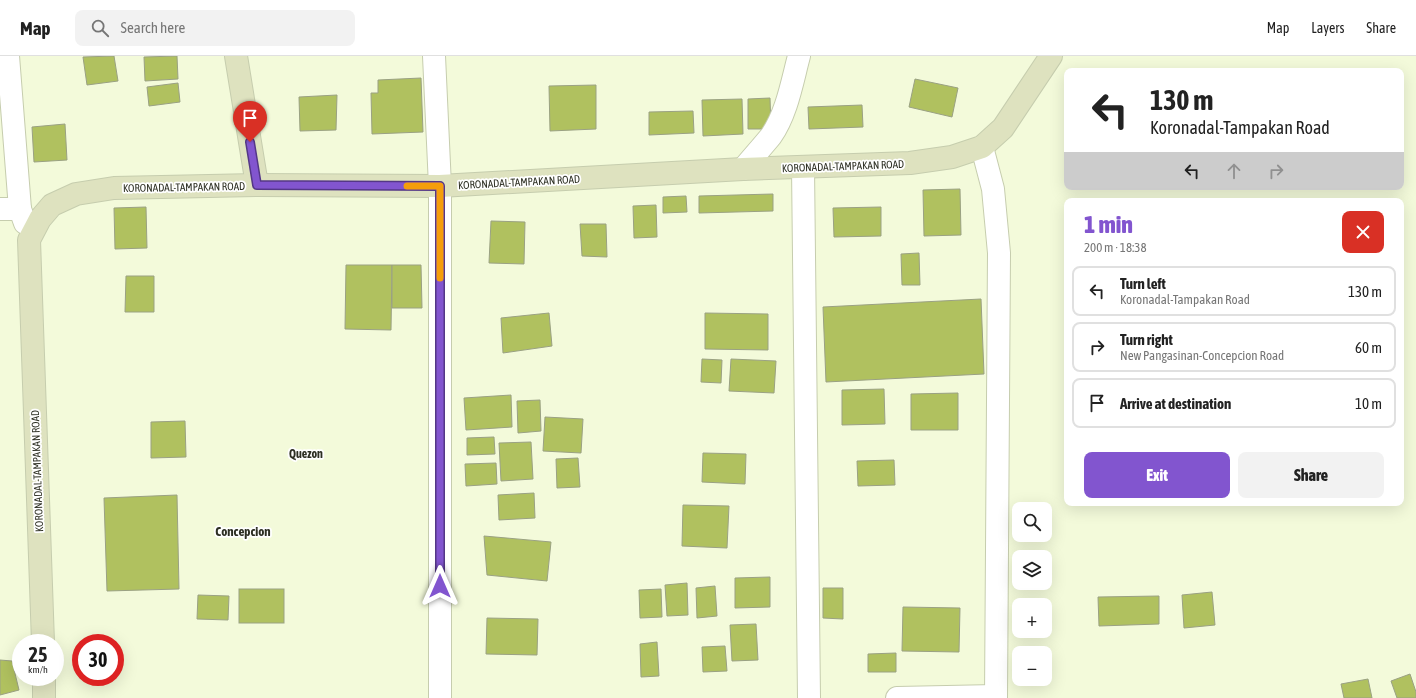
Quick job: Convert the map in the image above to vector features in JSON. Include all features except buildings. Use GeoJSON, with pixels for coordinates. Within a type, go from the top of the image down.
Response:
{"type":"FeatureCollection","features":[{"type":"Feature","properties":{"kind":"main road"},"geometry":{"type":"LineString","coordinates":[[236,56],[257,185]]}},
{"type":"Feature","properties":{"kind":"main road","name":"KORONADAL-TAMPAKAN ROAD"},"geometry":{"type":"LineString","coordinates":[[43,634],[29,240],[40,219],[52,205],[76,194],[114,188],[257,185],[440,186],[743,169],[910,163],[952,157],[982,147],[1003,128],[1051,56]]}},
{"type":"Feature","properties":{"kind":"main road"},"geometry":{"type":"LineString","coordinates":[[44,686],[44,698]]}},
{"type":"Feature","properties":{"kind":"street"},"geometry":{"type":"LineString","coordinates":[[8,56],[10,209],[29,240]]}},
{"type":"Feature","properties":{"kind":"street"},"geometry":{"type":"LineString","coordinates":[[434,56],[440,186],[440,698]]}},
{"type":"Feature","properties":{"kind":"street"},"geometry":{"type":"LineString","coordinates":[[743,169],[771,135],[779,120],[790,89],[799,56]]}},
{"type":"Feature","properties":{"kind":"street"},"geometry":{"type":"LineString","coordinates":[[897,698],[996,697],[999,253],[993,189],[982,147]]}},
{"type":"Feature","properties":{"kind":"street"},"geometry":{"type":"LineString","coordinates":[[803,167],[809,698]]}},
{"type":"Feature","properties":{"kind":"slow traffic"},"geometry":{"type":"LineString","coordinates":[[407,186],[440,186],[440,278]]}},
{"type":"Feature","properties":{"kind":"district","name":"Quezon"},"geometry":{"type":"Point","coordinates":[306,454]}},
{"type":"Feature","properties":{"kind":"district","name":"Concepcion"},"geometry":{"type":"Point","coordinates":[243,531]}},
{"type":"Feature","properties":{"kind":"route"},"geometry":{"type":"LineString","coordinates":[[250,142],[257,185],[440,186],[440,586]]}}]}
